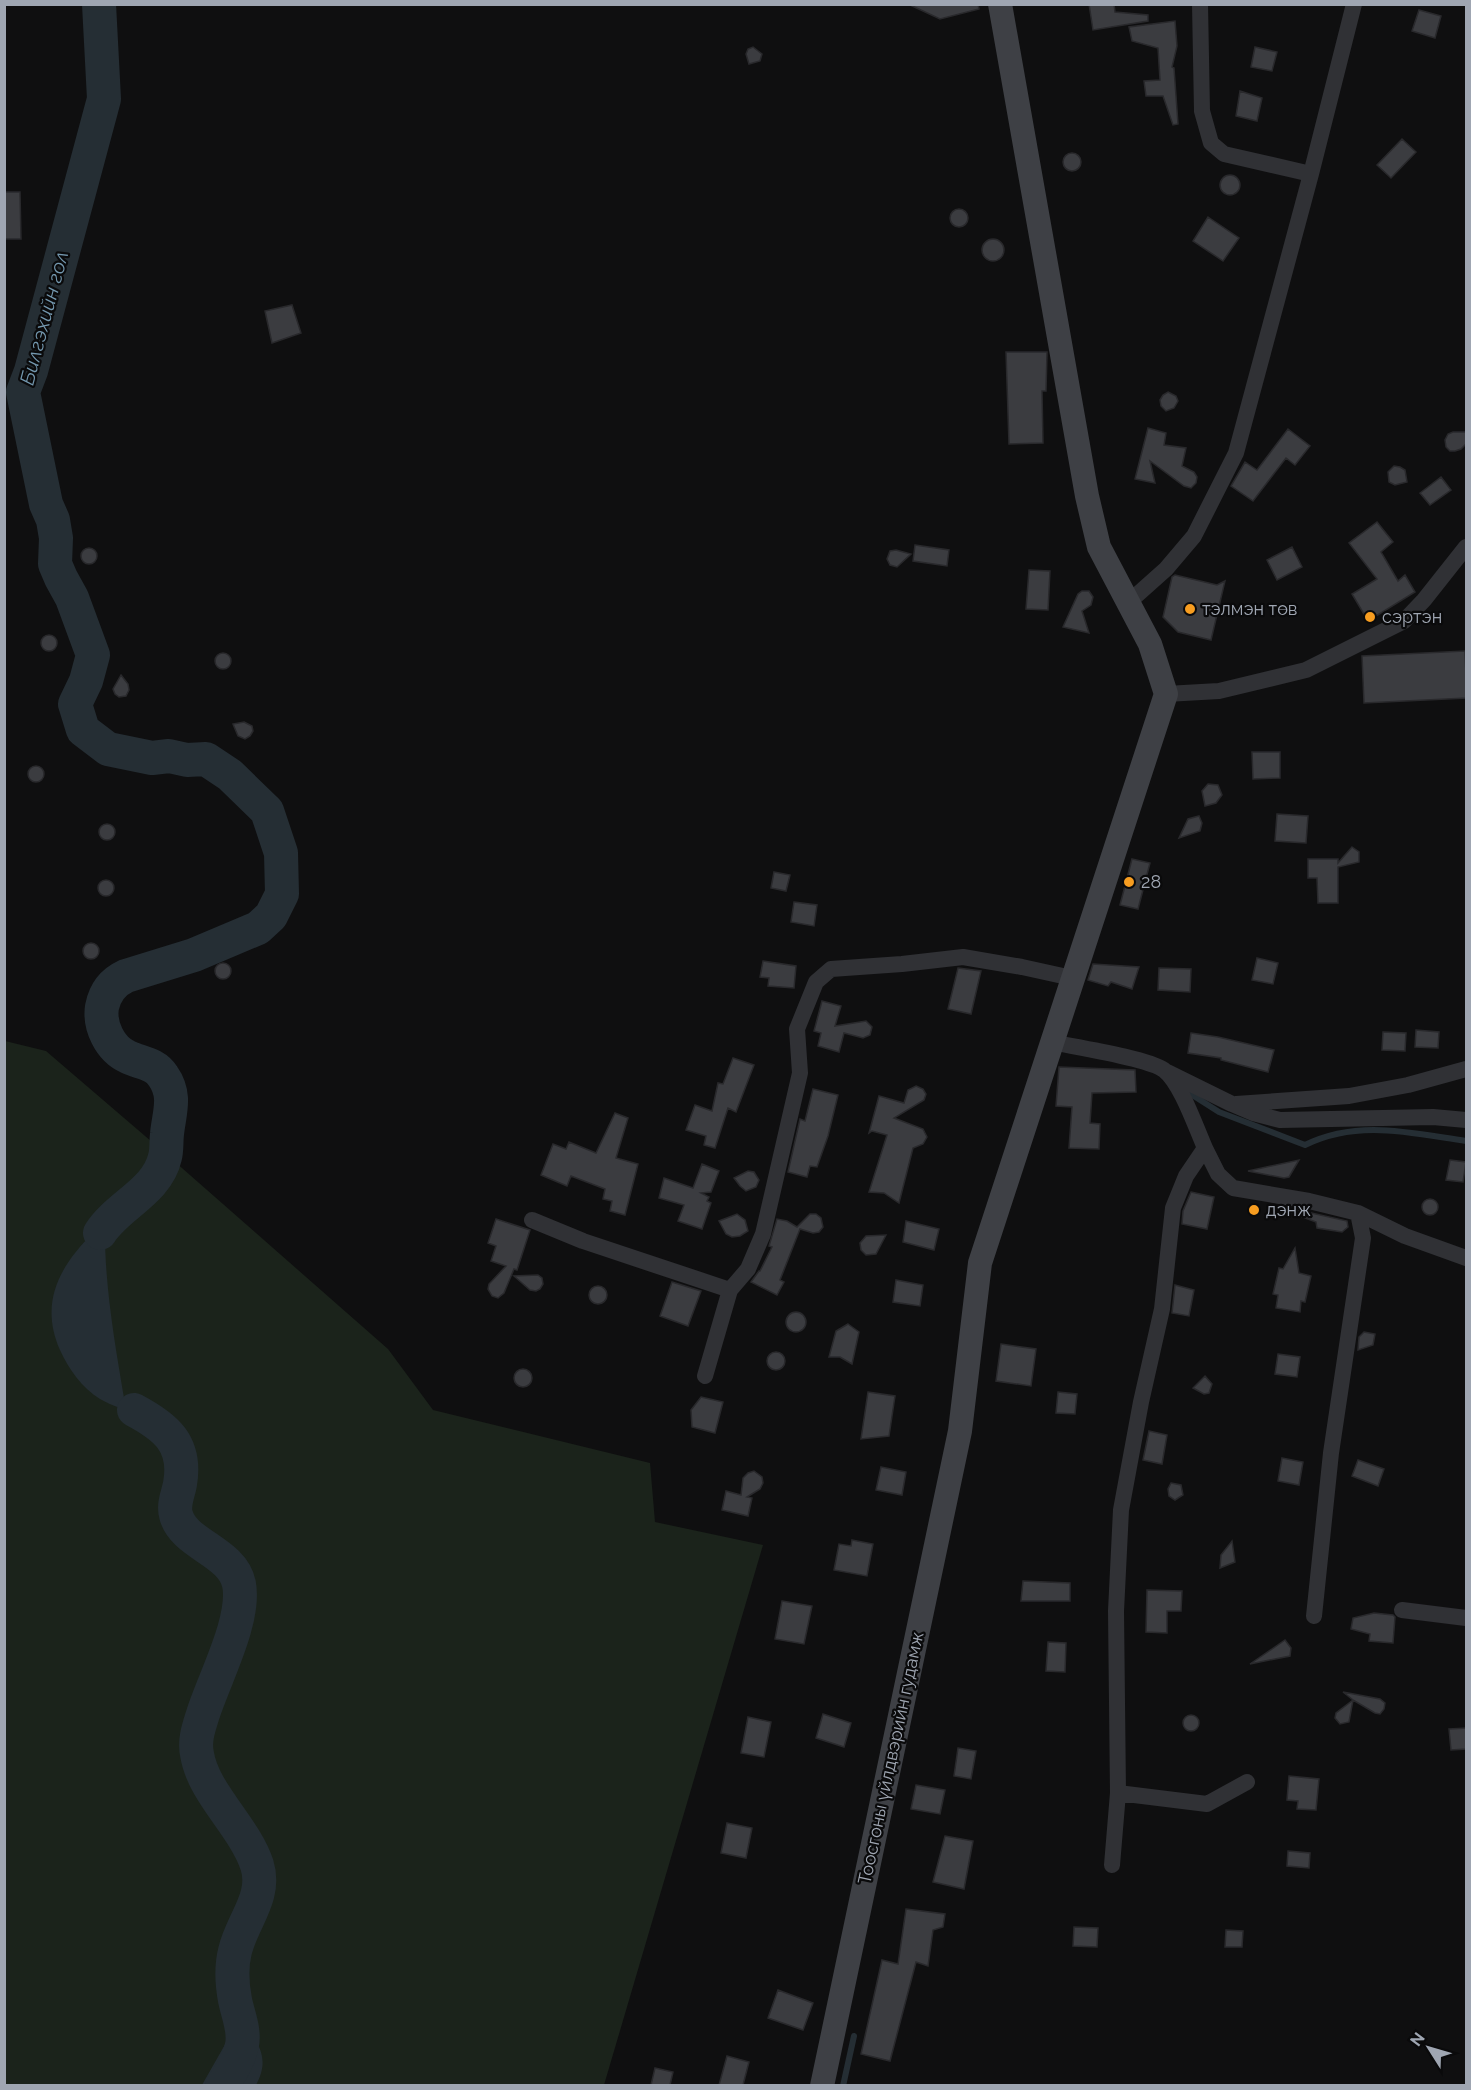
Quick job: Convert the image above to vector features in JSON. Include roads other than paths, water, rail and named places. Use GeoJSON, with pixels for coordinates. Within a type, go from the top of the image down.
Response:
{"type":"FeatureCollection","features":[{"type":"Feature","properties":{"kind":"main road"},"geometry":{"type":"LineString","coordinates":[[1000,4],[1087,496],[1099,547],[1150,644],[1166,694]]}},
{"type":"Feature","properties":{"kind":"main road","name":"Тоосгоны үйлдвэрийн гудамж"},"geometry":{"type":"LineString","coordinates":[[822,2085],[960,1431],[980,1263],[1166,694]]}},
{"type":"Feature","properties":{"kind":"street"},"geometry":{"type":"LineString","coordinates":[[1200,4],[1202,111],[1211,144],[1224,154],[1311,174]]}},
{"type":"Feature","properties":{"kind":"street"},"geometry":{"type":"LineString","coordinates":[[1129,602],[1166,569],[1194,536],[1236,453],[1311,174],[1353,4]]}},
{"type":"Feature","properties":{"kind":"street"},"geometry":{"type":"LineString","coordinates":[[1166,694],[1219,691],[1306,670],[1404,621],[1467,547]]}},
{"type":"Feature","properties":{"kind":"street"},"geometry":{"type":"LineString","coordinates":[[705,1376],[730,1290],[748,1269],[764,1234],[800,1073],[796,1029],[816,982],[831,969],[963,957],[1072,978]]}},
{"type":"Feature","properties":{"kind":"street"},"geometry":{"type":"LineString","coordinates":[[1051,1042],[1142,1061],[1253,1113],[1280,1120],[1433,1117],[1467,1120]]}},
{"type":"Feature","properties":{"kind":"street"},"geometry":{"type":"LineString","coordinates":[[1232,1104],[1349,1096],[1408,1085],[1467,1069]]}},
{"type":"Feature","properties":{"kind":"street"},"geometry":{"type":"LineString","coordinates":[[1164,1070],[1176,1085],[1218,1174],[1233,1188],[1309,1201],[1358,1213],[1405,1236],[1467,1258]]}},
{"type":"Feature","properties":{"kind":"street"},"geometry":{"type":"LineString","coordinates":[[1112,1865],[1118,1793],[1116,1611],[1122,1510],[1141,1402],[1162,1309],[1173,1208],[1186,1176],[1205,1148]]}},
{"type":"Feature","properties":{"kind":"street"},"geometry":{"type":"LineString","coordinates":[[1314,1616],[1331,1453],[1364,1238],[1358,1213]]}},
{"type":"Feature","properties":{"kind":"street"},"geometry":{"type":"LineString","coordinates":[[532,1220],[583,1241],[730,1290]]}},
{"type":"Feature","properties":{"kind":"street"},"geometry":{"type":"LineString","coordinates":[[1402,1610],[1467,1618]]}},
{"type":"Feature","properties":{"kind":"street"},"geometry":{"type":"LineString","coordinates":[[1118,1793],[1207,1804],[1247,1782]]}},
{"type":"Feature","properties":{"kind":"waterway","name":"Билгэхийн гол"},"geometry":{"type":"LineString","coordinates":[[99,4],[104,99],[31,371],[23,392],[46,504],[53,520],[56,538],[55,564],[72,598],[93,655],[86,681],[75,704],[83,730],[108,749],[152,758],[169,756],[187,760],[206,759],[230,775],[267,811],[281,853],[282,894],[271,916],[258,928],[194,955],[126,976],[113,984],[107,992],[102,1007],[102,1022],[107,1036],[122,1053],[160,1072],[170,1091],[171,1105],[166,1154],[161,1169],[146,1189],[117,1214],[100,1233]]}},
{"type":"Feature","properties":{"kind":"waterway"},"geometry":{"type":"LineString","coordinates":[[1186,1091],[1219,1112],[1305,1145],[1325,1137],[1365,1130],[1405,1132],[1466,1141]]}},
{"type":"Feature","properties":{"kind":"waterway","name":"Билгэхийн гол"},"geometry":{"type":"LineString","coordinates":[[134,1410],[156,1423],[172,1438],[177,1447],[181,1470],[175,1511],[181,1525],[188,1534],[227,1564],[235,1573],[239,1584],[240,1598],[234,1632],[203,1714],[196,1744],[201,1768],[207,1782],[251,1851],[259,1877],[256,1898],[238,1940],[233,1963],[233,1988],[242,2028],[241,2051],[222,2086]]}},
{"type":"Feature","properties":{"kind":"waterway"},"geometry":{"type":"LineString","coordinates":[[843,2086],[854,2036]]}},
{"type":"Feature","properties":{"kind":"place","name":"тэлмэн төв"},"geometry":{"type":"Point","coordinates":[1190,609]}},
{"type":"Feature","properties":{"kind":"place","name":"сэртэн"},"geometry":{"type":"Point","coordinates":[1370,617]}},
{"type":"Feature","properties":{"kind":"place","name":"28"},"geometry":{"type":"Point","coordinates":[1129,882]}},
{"type":"Feature","properties":{"kind":"place","name":"дэнж"},"geometry":{"type":"Point","coordinates":[1254,1210]}}]}
